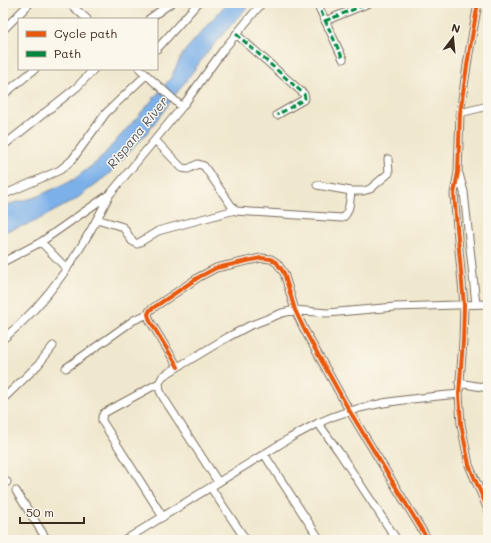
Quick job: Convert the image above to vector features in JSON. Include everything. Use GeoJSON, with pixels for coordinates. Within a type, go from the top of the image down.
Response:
{"type":"FeatureCollection","features":[{"type":"Feature","properties":{"kind":"street"},"geometry":{"type":"LineString","coordinates":[[3,30],[30,3]]}},
{"type":"Feature","properties":{"kind":"street"},"geometry":{"type":"LineString","coordinates":[[69,3],[86,18]]}},
{"type":"Feature","properties":{"kind":"street"},"geometry":{"type":"LineString","coordinates":[[151,18],[171,3]]}},
{"type":"Feature","properties":{"kind":"street"},"geometry":{"type":"LineString","coordinates":[[158,48],[198,3]]}},
{"type":"Feature","properties":{"kind":"street"},"geometry":{"type":"LineString","coordinates":[[3,339],[26,318],[67,269],[111,193],[182,107],[236,34],[262,3]]}},
{"type":"Feature","properties":{"kind":"street"},"geometry":{"type":"LineString","coordinates":[[316,3],[343,59]]}},
{"type":"Feature","properties":{"kind":"street"},"geometry":{"type":"LineString","coordinates":[[325,21],[369,3]]}},
{"type":"Feature","properties":{"kind":"street"},"geometry":{"type":"LineString","coordinates":[[478,3],[460,113],[458,172],[454,194],[464,305],[463,341],[459,383],[461,424],[468,465],[488,510]]}},
{"type":"Feature","properties":{"kind":"street"},"geometry":{"type":"LineString","coordinates":[[236,34],[304,94],[305,98],[303,100],[277,115]]}},
{"type":"Feature","properties":{"kind":"street"},"geometry":{"type":"LineString","coordinates":[[3,95],[35,70]]}},
{"type":"Feature","properties":{"kind":"street"},"geometry":{"type":"LineString","coordinates":[[3,146],[77,86],[93,70]]}},
{"type":"Feature","properties":{"kind":"street"},"geometry":{"type":"LineString","coordinates":[[141,70],[182,107]]}},
{"type":"Feature","properties":{"kind":"street"},"geometry":{"type":"LineString","coordinates":[[3,195],[60,170],[72,160],[106,113],[146,75]]}},
{"type":"Feature","properties":{"kind":"street"},"geometry":{"type":"LineString","coordinates":[[460,113],[488,106]]}},
{"type":"Feature","properties":{"kind":"street"},"geometry":{"type":"LineString","coordinates":[[155,140],[184,169],[188,169],[198,164],[204,166],[235,210]]}},
{"type":"Feature","properties":{"kind":"street"},"geometry":{"type":"LineString","coordinates":[[317,185],[351,191],[363,191],[370,189],[390,172],[388,159]]}},
{"type":"Feature","properties":{"kind":"street"},"geometry":{"type":"LineString","coordinates":[[458,172],[464,192],[476,304]]}},
{"type":"Feature","properties":{"kind":"street"},"geometry":{"type":"LineString","coordinates":[[97,219],[123,227],[132,241],[137,244],[158,231],[235,210],[342,218],[347,213],[351,191]]}},
{"type":"Feature","properties":{"kind":"street"},"geometry":{"type":"LineString","coordinates":[[3,262],[41,242],[111,193]]}},
{"type":"Feature","properties":{"kind":"street"},"geometry":{"type":"LineString","coordinates":[[41,242],[67,269]]}},
{"type":"Feature","properties":{"kind":"street"},"geometry":{"type":"LineString","coordinates":[[66,368],[134,320],[148,314],[154,306],[209,271],[216,268],[261,258],[271,259],[281,268],[287,280],[295,310],[349,410],[428,540]]}},
{"type":"Feature","properties":{"kind":"street"},"geometry":{"type":"LineString","coordinates":[[163,517],[102,420],[104,412],[159,383],[163,376],[178,367],[249,326],[269,317],[295,310],[327,313],[395,307],[488,304]]}},
{"type":"Feature","properties":{"kind":"street"},"geometry":{"type":"LineString","coordinates":[[148,314],[154,330],[178,367]]}},
{"type":"Feature","properties":{"kind":"street"},"geometry":{"type":"LineString","coordinates":[[3,399],[38,365],[53,346]]}},
{"type":"Feature","properties":{"kind":"street"},"geometry":{"type":"LineString","coordinates":[[159,383],[160,391],[163,397],[218,482]]}},
{"type":"Feature","properties":{"kind":"street"},"geometry":{"type":"LineString","coordinates":[[459,383],[488,388]]}},
{"type":"Feature","properties":{"kind":"street"},"geometry":{"type":"LineString","coordinates":[[125,540],[318,422],[349,410],[404,400],[459,394]]}},
{"type":"Feature","properties":{"kind":"street"},"geometry":{"type":"LineString","coordinates":[[318,422],[397,540]]}},
{"type":"Feature","properties":{"kind":"street"},"geometry":{"type":"LineString","coordinates":[[264,454],[320,540]]}},
{"type":"Feature","properties":{"kind":"street"},"geometry":{"type":"LineString","coordinates":[[211,488],[246,540]]}},
{"type":"Feature","properties":{"kind":"street"},"geometry":{"type":"LineString","coordinates":[[16,491],[47,540]]}},
{"type":"Feature","properties":{"kind":"water","name":"Rispana River"},"geometry":{"type":"Polygon","coordinates":[[[227,3],[251,3],[209,50],[146,134],[109,174],[75,200],[32,223],[3,232],[3,206],[36,197],[73,180],[98,161],[170,79],[183,53],[227,3]]]}},
{"type":"Feature","properties":{"kind":"marked path"},"geometry":{"type":"LineString","coordinates":[[317,3],[343,59]]}},
{"type":"Feature","properties":{"kind":"marked path"},"geometry":{"type":"LineString","coordinates":[[325,21],[369,3]]}},
{"type":"Feature","properties":{"kind":"marked path"},"geometry":{"type":"LineString","coordinates":[[236,34],[304,94],[305,98],[303,100],[277,115]]}},
{"type":"Feature","properties":{"kind":"cycle path"},"geometry":{"type":"LineString","coordinates":[[478,3],[460,113],[458,172],[454,194],[464,305],[459,394],[461,424],[469,465],[488,510]]}},
{"type":"Feature","properties":{"kind":"cycle path"},"geometry":{"type":"LineString","coordinates":[[178,367],[150,321],[148,314],[150,310],[199,277],[216,268],[261,258],[271,259],[277,263],[284,273],[295,310],[305,331],[349,410],[428,540]]}}]}
